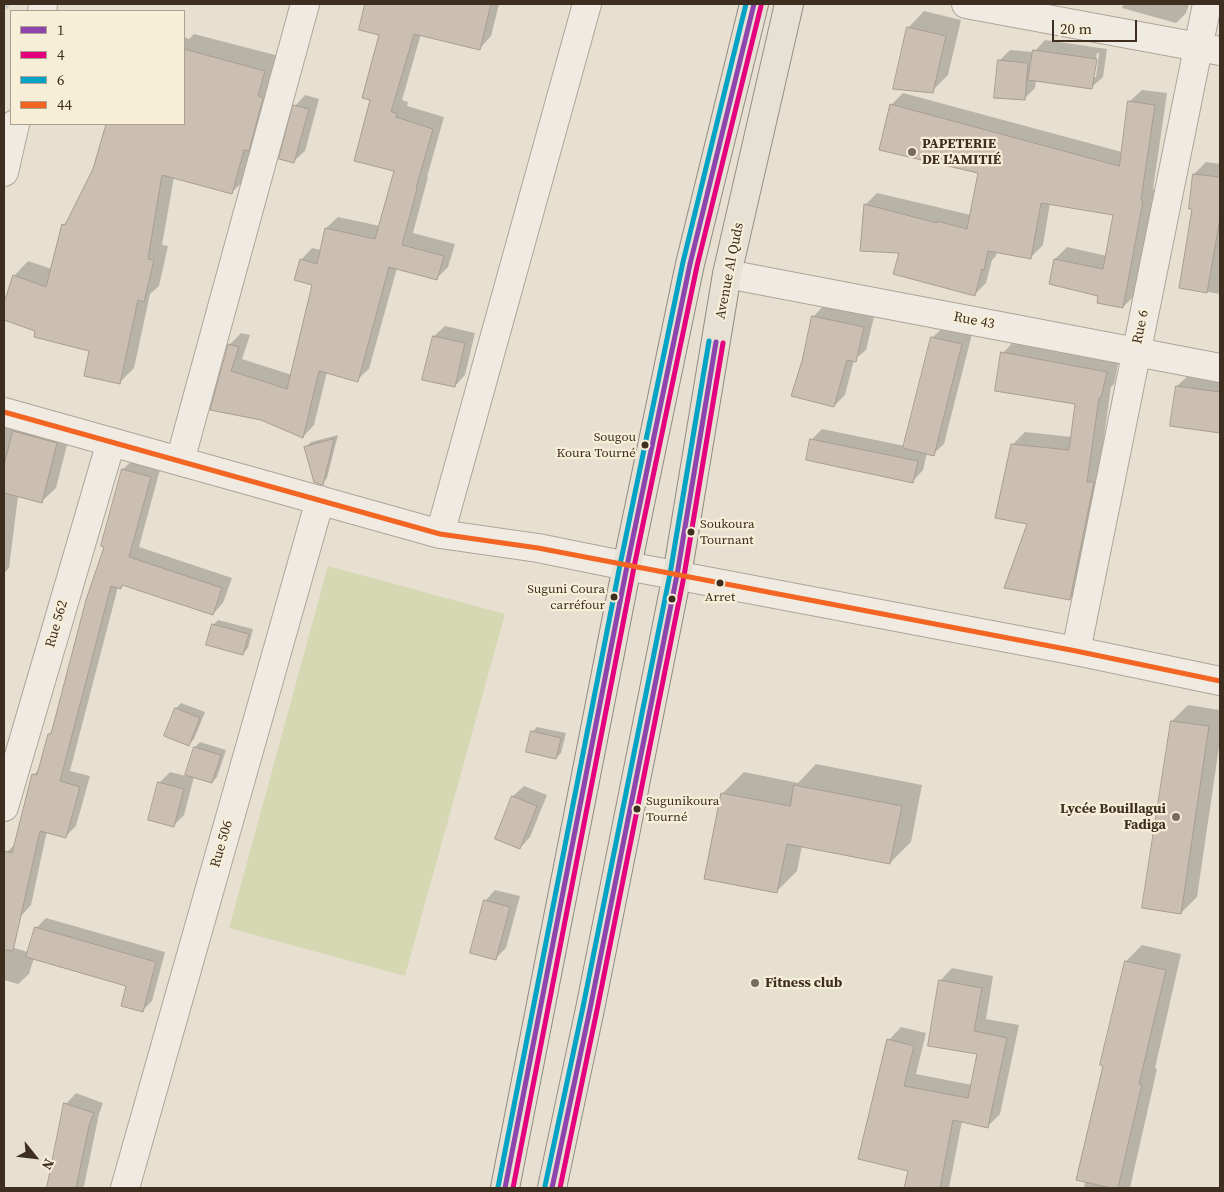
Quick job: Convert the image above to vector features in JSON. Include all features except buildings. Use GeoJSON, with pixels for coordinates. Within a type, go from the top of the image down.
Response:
{"type":"FeatureCollection","features":[{"type":"Feature","properties":{"kind":"main road"},"geometry":{"type":"LineString","coordinates":[[505,1188],[627,566],[690,264],[754,4]]}},
{"type":"Feature","properties":{"kind":"main road","name":"Avenue Al Quds"},"geometry":{"type":"LineString","coordinates":[[552,1188],[677,575],[728,274],[789,4]]}},
{"type":"Feature","properties":{"kind":"street"},"geometry":{"type":"LineString","coordinates":[[180,461],[305,4]]}},
{"type":"Feature","properties":{"kind":"street"},"geometry":{"type":"LineString","coordinates":[[440,534],[587,4]]}},
{"type":"Feature","properties":{"kind":"street"},"geometry":{"type":"LineString","coordinates":[[966,4],[1209,49]]}},
{"type":"Feature","properties":{"kind":"street","name":"Rue 6"},"geometry":{"type":"LineString","coordinates":[[1076,651],[1136,352],[1209,49],[1207,4]]}},
{"type":"Feature","properties":{"kind":"street"},"geometry":{"type":"LineString","coordinates":[[4,172],[15,125]]}},
{"type":"Feature","properties":{"kind":"street","name":"Rue 43"},"geometry":{"type":"LineString","coordinates":[[728,274],[1220,368]]}},
{"type":"Feature","properties":{"kind":"street"},"geometry":{"type":"LineString","coordinates":[[4,412],[440,534],[538,548],[1076,651],[1220,681]]}},
{"type":"Feature","properties":{"kind":"street","name":"Rue 562"},"geometry":{"type":"LineString","coordinates":[[4,807],[111,442]]}},
{"type":"Feature","properties":{"kind":"street","name":"Rue 506"},"geometry":{"type":"LineString","coordinates":[[125,1188],[320,500]]}},
{"type":"Feature","properties":{"kind":"green space"},"geometry":{"type":"Polygon","coordinates":[[[328,566],[505,614],[405,976],[229,928],[328,566]]]}},
{"type":"Feature","properties":{"kind":"transit line","name":"6"},"geometry":{"type":"LineString","coordinates":[[498,1187],[620,565],[683,262],[746,4]]}},
{"type":"Feature","properties":{"kind":"transit line","name":"1"},"geometry":{"type":"LineString","coordinates":[[505,1188],[627,566],[690,264],[754,4]]}},
{"type":"Feature","properties":{"kind":"transit line","name":"4"},"geometry":{"type":"LineString","coordinates":[[513,1188],[634,567],[697,266],[761,6]]}},
{"type":"Feature","properties":{"kind":"transit line","name":"6"},"geometry":{"type":"LineString","coordinates":[[545,1186],[670,574],[709,341]]}},
{"type":"Feature","properties":{"kind":"transit line","name":"1"},"geometry":{"type":"LineString","coordinates":[[552,1188],[677,575],[716,342]]}},
{"type":"Feature","properties":{"kind":"transit line","name":"4"},"geometry":{"type":"LineString","coordinates":[[560,1188],[684,576],[723,343]]}},
{"type":"Feature","properties":{"kind":"transit line","name":"44"},"geometry":{"type":"LineString","coordinates":[[4,412],[440,534],[538,548],[1076,651],[1220,681]]}},
{"type":"Feature","properties":{"kind":"place","name":"PAPETERIE DE L'AMITIÉ"},"geometry":{"type":"Point","coordinates":[912,152]}},
{"type":"Feature","properties":{"kind":"place","name":"Sougou Koura Tourné"},"geometry":{"type":"Point","coordinates":[645,445]}},
{"type":"Feature","properties":{"kind":"place","name":"Soukoura Tournant"},"geometry":{"type":"Point","coordinates":[691,532]}},
{"type":"Feature","properties":{"kind":"place","name":"Arret"},"geometry":{"type":"Point","coordinates":[720,583]}},
{"type":"Feature","properties":{"kind":"place","name":"Suguni Coura carréfour"},"geometry":{"type":"Point","coordinates":[614,597]}},
{"type":"Feature","properties":{"kind":"place","name":"Sugunikoura Tourné"},"geometry":{"type":"Point","coordinates":[637,809]}},
{"type":"Feature","properties":{"kind":"place","name":"Lycée Bouillagui Fadiga"},"geometry":{"type":"Point","coordinates":[1176,817]}},
{"type":"Feature","properties":{"kind":"place","name":"Fitness club"},"geometry":{"type":"Point","coordinates":[755,983]}}]}
